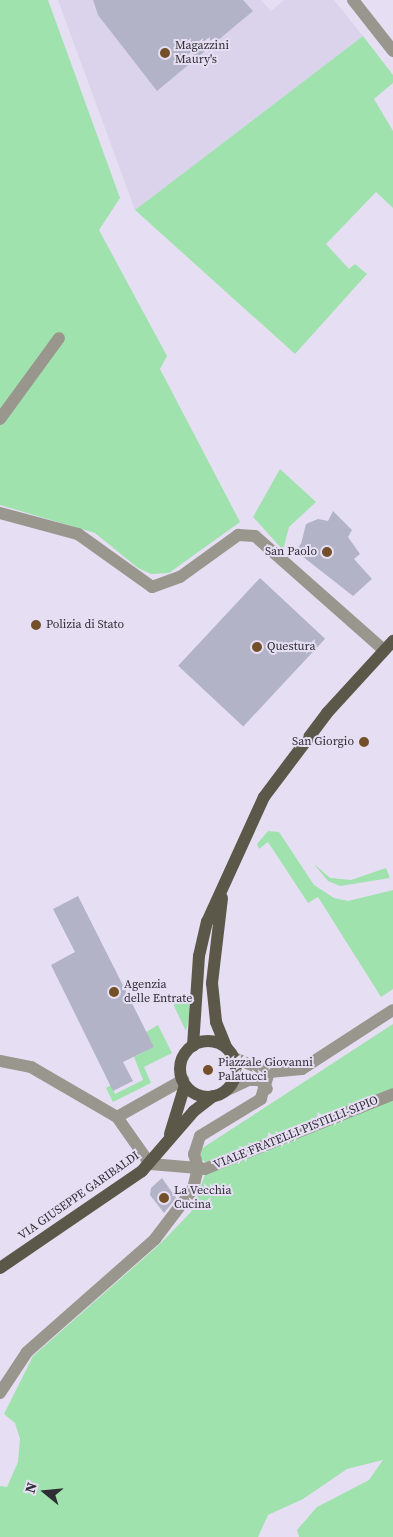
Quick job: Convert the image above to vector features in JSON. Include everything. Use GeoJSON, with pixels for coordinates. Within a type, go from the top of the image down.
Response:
{"type":"FeatureCollection","features":[{"type":"Feature","properties":{"kind":"main road"},"geometry":{"type":"LineString","coordinates":[[227,875],[216,928],[212,983],[216,1022],[226,1047],[234,1058],[236,1069],[226,1090],[213,1096],[197,1095],[184,1082],[181,1063],[193,1046],[199,956],[215,898],[276,780],[327,713],[388,645]]}},
{"type":"Feature","properties":{"kind":"main road"},"geometry":{"type":"LineString","coordinates":[[193,1046],[209,1041],[226,1047]]}},
{"type":"Feature","properties":{"kind":"main road","name":"VIA GIUSEPPE GARIBALDI"},"geometry":{"type":"LineString","coordinates":[[168,1141],[184,1082]]}},
{"type":"Feature","properties":{"kind":"main road","name":"VIA GIUSEPPE GARIBALDI"},"geometry":{"type":"LineString","coordinates":[[0,1268],[150,1164],[194,1111],[213,1096]]}},
{"type":"Feature","properties":{"kind":"street"},"geometry":{"type":"LineString","coordinates":[[353,0],[393,51]]}},
{"type":"Feature","properties":{"kind":"street"},"geometry":{"type":"LineString","coordinates":[[0,419],[59,338]]}},
{"type":"Feature","properties":{"kind":"street"},"geometry":{"type":"LineString","coordinates":[[0,513],[78,534],[152,587],[180,576],[238,535],[256,536],[388,645]]}},
{"type":"Feature","properties":{"kind":"street"},"geometry":{"type":"LineString","coordinates":[[234,1058],[270,1072],[302,1069],[393,1010]]}},
{"type":"Feature","properties":{"kind":"street"},"geometry":{"type":"LineString","coordinates":[[0,1061],[32,1067],[117,1116],[150,1164]]}},
{"type":"Feature","properties":{"kind":"street"},"geometry":{"type":"LineString","coordinates":[[267,1089],[270,1072]]}},
{"type":"Feature","properties":{"kind":"street"},"geometry":{"type":"LineString","coordinates":[[226,1090],[248,1080],[260,1080],[267,1089]]}},
{"type":"Feature","properties":{"kind":"street"},"geometry":{"type":"LineString","coordinates":[[117,1116],[184,1082]]}},
{"type":"Feature","properties":{"kind":"street","name":"VIALE FRATELLI PISTILLI-SIPIO"},"geometry":{"type":"LineString","coordinates":[[0,1393],[27,1352],[155,1239],[186,1204],[198,1168],[194,1154],[200,1136],[261,1099],[267,1089]]}},
{"type":"Feature","properties":{"kind":"street","name":"VIALE FRATELLI PISTILLI-SIPIO"},"geometry":{"type":"LineString","coordinates":[[150,1164],[205,1169],[393,1094]]}},
{"type":"Feature","properties":{"kind":"shaded area"},"geometry":{"type":"Polygon","coordinates":[[[58,0],[261,0],[271,11],[284,0],[334,0],[363,36],[135,210],[58,0]]]}},
{"type":"Feature","properties":{"kind":"green space"},"geometry":{"type":"Polygon","coordinates":[[[0,0],[48,0],[120,198],[99,230],[167,356],[160,369],[240,522],[169,573],[151,574],[138,568],[95,533],[0,505],[0,0]]]}},
{"type":"Feature","properties":{"kind":"green space"},"geometry":{"type":"Polygon","coordinates":[[[363,36],[393,75],[393,83],[374,99],[393,131],[393,208],[376,192],[326,244],[349,269],[355,264],[367,274],[295,354],[135,210],[363,36]]]}},
{"type":"Feature","properties":{"kind":"green space"},"geometry":{"type":"Polygon","coordinates":[[[280,469],[316,502],[289,527],[283,550],[253,517],[280,469]]]}},
{"type":"Feature","properties":{"kind":"green space"},"geometry":{"type":"Polygon","coordinates":[[[268,831],[279,832],[314,885],[334,898],[348,901],[393,890],[393,989],[381,997],[318,897],[308,903],[268,842],[259,849],[257,844],[268,831]]]}},
{"type":"Feature","properties":{"kind":"green space"},"geometry":{"type":"Polygon","coordinates":[[[313,863],[330,878],[351,880],[386,868],[390,878],[340,886],[328,881],[313,863]]]}},
{"type":"Feature","properties":{"kind":"green space"},"geometry":{"type":"Polygon","coordinates":[[[188,995],[190,1013],[186,1031],[173,1004],[188,995]]]}},
{"type":"Feature","properties":{"kind":"green space"},"geometry":{"type":"Polygon","coordinates":[[[393,1024],[393,1537],[299,1537],[297,1530],[317,1507],[369,1480],[383,1460],[347,1469],[303,1499],[268,1515],[258,1537],[0,1537],[0,1486],[7,1487],[18,1462],[20,1439],[15,1423],[4,1414],[33,1356],[161,1243],[191,1212],[209,1164],[200,1159],[201,1149],[393,1024]]]}},
{"type":"Feature","properties":{"kind":"green space"},"geometry":{"type":"Polygon","coordinates":[[[158,1025],[172,1053],[144,1067],[151,1083],[113,1102],[106,1088],[111,1085],[115,1094],[143,1080],[134,1057],[153,1047],[146,1032],[158,1025]]]}},
{"type":"Feature","properties":{"kind":"building","name":"Magazzini Maury's"},"geometry":{"type":"Polygon","coordinates":[[[93,0],[243,0],[253,11],[157,91],[98,15],[93,0]]]}},
{"type":"Feature","properties":{"kind":"building","name":"San Paolo"},"geometry":{"type":"Polygon","coordinates":[[[333,511],[352,530],[348,537],[360,554],[354,559],[372,579],[353,596],[293,549],[301,544],[306,524],[318,519],[328,521],[333,511]]]}},
{"type":"Feature","properties":{"kind":"building","name":"Questura"},"geometry":{"type":"Polygon","coordinates":[[[260,578],[325,639],[243,726],[178,666],[260,578]]]}},
{"type":"Feature","properties":{"kind":"building","name":"Agenzia delle Entrate"},"geometry":{"type":"Polygon","coordinates":[[[78,896],[154,1047],[123,1062],[133,1081],[113,1091],[51,965],[75,952],[53,909],[78,896]]]}},
{"type":"Feature","properties":{"kind":"building","name":"La Vecchia Cucina"},"geometry":{"type":"Polygon","coordinates":[[[162,1178],[176,1198],[164,1213],[150,1195],[151,1188],[162,1178]]]}},
{"type":"Feature","properties":{"kind":"place","name":"Magazzini Maury's"},"geometry":{"type":"Point","coordinates":[165,53]}},
{"type":"Feature","properties":{"kind":"place","name":"San Paolo"},"geometry":{"type":"Point","coordinates":[327,552]}},
{"type":"Feature","properties":{"kind":"place","name":"Polizia di Stato"},"geometry":{"type":"Point","coordinates":[36,625]}},
{"type":"Feature","properties":{"kind":"place","name":"Questura"},"geometry":{"type":"Point","coordinates":[257,647]}},
{"type":"Feature","properties":{"kind":"place","name":"San Giorgio"},"geometry":{"type":"Point","coordinates":[364,742]}},
{"type":"Feature","properties":{"kind":"place","name":"Agenzia delle Entrate"},"geometry":{"type":"Point","coordinates":[114,992]}},
{"type":"Feature","properties":{"kind":"place","name":"Piazzale Giovanni Palatucci"},"geometry":{"type":"Point","coordinates":[208,1070]}},
{"type":"Feature","properties":{"kind":"place","name":"La Vecchia Cucina"},"geometry":{"type":"Point","coordinates":[164,1198]}}]}
